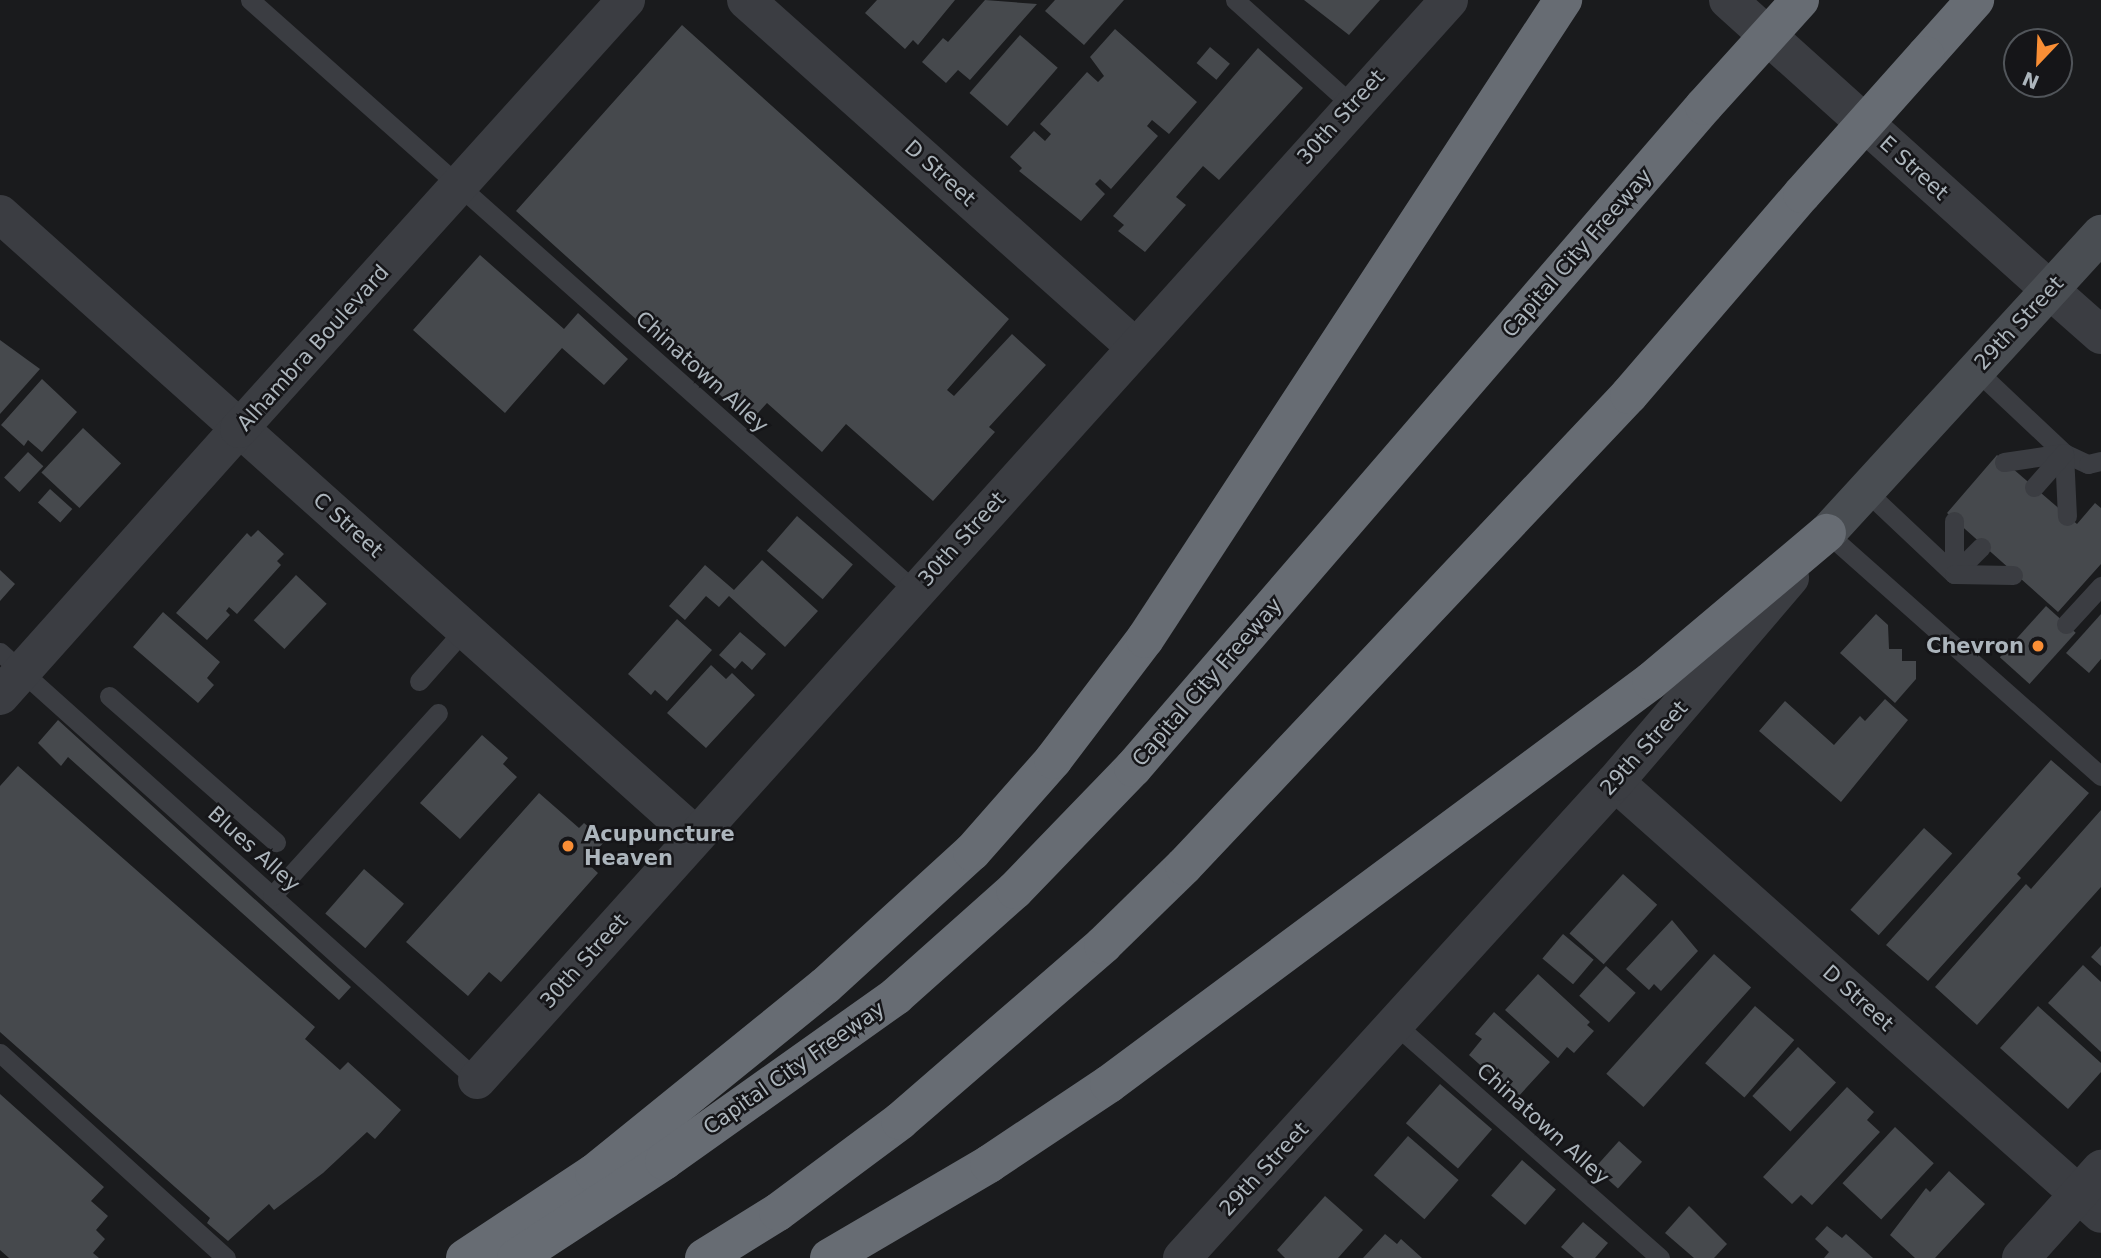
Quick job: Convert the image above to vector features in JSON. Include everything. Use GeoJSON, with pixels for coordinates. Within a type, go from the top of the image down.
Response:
{"type":"FeatureCollection","features":[{"type":"Feature","properties":{"kind":"highway"},"geometry":{"type":"LineString","coordinates":[[465,1258],[594,1173],[825,986],[972,852],[1053,760],[1145,639],[1563,0]]}},
{"type":"Feature","properties":{"kind":"highway","name":"Capital City Freeway"},"geometry":{"type":"LineString","coordinates":[[516,1258],[664,1161],[896,996],[1015,890],[1133,768],[1704,106],[1800,0]]}},
{"type":"Feature","properties":{"kind":"highway"},"geometry":{"type":"LineString","coordinates":[[704,1258],[778,1212],[900,1121],[1015,1026],[1184,866],[1629,395],[1802,194],[1975,0]]}},
{"type":"Feature","properties":{"kind":"highway"},"geometry":{"type":"LineString","coordinates":[[829,1258],[989,1164],[1120,1076],[1650,681],[1827,533]]}},
{"type":"Feature","properties":{"kind":"main road","name":"29th Street"},"geometry":{"type":"LineString","coordinates":[[1827,533],[2101,234]]}},
{"type":"Feature","properties":{"kind":"street","name":"Alhambra Boulevard"},"geometry":{"type":"LineString","coordinates":[[7,674],[239,429],[626,0]]}},
{"type":"Feature","properties":{"kind":"street","name":"D Street"},"geometry":{"type":"LineString","coordinates":[[746,0],[1134,346]]}},
{"type":"Feature","properties":{"kind":"street","name":"30th Street"},"geometry":{"type":"LineString","coordinates":[[477,1080],[1351,104],[1449,0]]}},
{"type":"Feature","properties":{"kind":"street","name":"E Street"},"geometry":{"type":"LineString","coordinates":[[1728,0],[2101,335]]}},
{"type":"Feature","properties":{"kind":"street","name":"C Street"},"geometry":{"type":"LineString","coordinates":[[0,214],[696,836]]}},
{"type":"Feature","properties":{"kind":"street","name":"29th Street"},"geometry":{"type":"LineString","coordinates":[[1182,1258],[1615,782],[1827,533]]}},
{"type":"Feature","properties":{"kind":"street","name":"D Street"},"geometry":{"type":"LineString","coordinates":[[1615,782],[2094,1192]]}},
{"type":"Feature","properties":{"kind":"street"},"geometry":{"type":"LineString","coordinates":[[2021,1258],[2094,1192]]}},
{"type":"Feature","properties":{"kind":"lane","name":"Chinatown Alley"},"geometry":{"type":"LineString","coordinates":[[250,0],[915,592]]}},
{"type":"Feature","properties":{"kind":"lane"},"geometry":{"type":"LineString","coordinates":[[1235,0],[1351,104]]}},
{"type":"Feature","properties":{"kind":"lane"},"geometry":{"type":"LineString","coordinates":[[1976,370],[2064,453],[2088,464],[2101,461]]}},
{"type":"Feature","properties":{"kind":"lane"},"geometry":{"type":"LineString","coordinates":[[2004,462],[2064,453]]}},
{"type":"Feature","properties":{"kind":"lane"},"geometry":{"type":"LineString","coordinates":[[2034,487],[2064,453]]}},
{"type":"Feature","properties":{"kind":"lane"},"geometry":{"type":"LineString","coordinates":[[2064,453],[2067,516]]}},
{"type":"Feature","properties":{"kind":"lane"},"geometry":{"type":"LineString","coordinates":[[1866,491],[1954,574],[2013,575]]}},
{"type":"Feature","properties":{"kind":"lane"},"geometry":{"type":"LineString","coordinates":[[1954,521],[1954,574]]}},
{"type":"Feature","properties":{"kind":"lane"},"geometry":{"type":"LineString","coordinates":[[1827,533],[2013,682],[2101,776]]}},
{"type":"Feature","properties":{"kind":"lane"},"geometry":{"type":"LineString","coordinates":[[1954,574],[1981,547]]}},
{"type":"Feature","properties":{"kind":"lane"},"geometry":{"type":"LineString","coordinates":[[2066,624],[2101,586]]}},
{"type":"Feature","properties":{"kind":"lane"},"geometry":{"type":"LineString","coordinates":[[419,681],[464,630]]}},
{"type":"Feature","properties":{"kind":"lane","name":"Blues Alley"},"geometry":{"type":"LineString","coordinates":[[7,674],[272,896],[477,1080]]}},
{"type":"Feature","properties":{"kind":"lane"},"geometry":{"type":"LineString","coordinates":[[108,696],[276,842]]}},
{"type":"Feature","properties":{"kind":"lane"},"geometry":{"type":"LineString","coordinates":[[272,896],[438,713]]}},
{"type":"Feature","properties":{"kind":"lane","name":"Chinatown Alley"},"geometry":{"type":"LineString","coordinates":[[1396,1025],[1660,1258]]}},
{"type":"Feature","properties":{"kind":"lane"},"geometry":{"type":"LineString","coordinates":[[0,1053],[226,1258]]}},
{"type":"Feature","properties":{"kind":"building"},"geometry":{"type":"Polygon","coordinates":[[[877,0],[955,0],[918,45],[913,40],[905,49],[865,13],[877,0]]]}},
{"type":"Feature","properties":{"kind":"building"},"geometry":{"type":"Polygon","coordinates":[[[985,0],[1037,4],[970,80],[958,70],[946,83],[922,62],[943,38],[948,42],[985,0]]]}},
{"type":"Feature","properties":{"kind":"building"},"geometry":{"type":"Polygon","coordinates":[[[1055,0],[1124,0],[1084,45],[1045,11],[1055,0]]]}},
{"type":"Feature","properties":{"kind":"building"},"geometry":{"type":"Polygon","coordinates":[[[1304,0],[1380,0],[1349,35],[1304,0]]]}},
{"type":"Feature","properties":{"kind":"building"},"geometry":{"type":"Polygon","coordinates":[[[682,25],[1009,319],[947,390],[954,396],[1012,334],[1046,365],[989,427],[995,432],[933,501],[846,424],[822,452],[767,403],[750,422],[516,211],[682,25]]]}},
{"type":"Feature","properties":{"kind":"building"},"geometry":{"type":"Polygon","coordinates":[[[1115,29],[1197,102],[1169,134],[1152,120],[1147,126],[1158,136],[1111,189],[1100,179],[1095,184],[1105,194],[1081,221],[1019,171],[1022,168],[1010,157],[1034,131],[1045,141],[1051,134],[1040,124],[1087,72],[1098,82],[1104,76],[1090,57],[1115,29]]]}},
{"type":"Feature","properties":{"kind":"building"},"geometry":{"type":"Polygon","coordinates":[[[1020,35],[1058,68],[1007,126],[969,93],[1020,35]]]}},
{"type":"Feature","properties":{"kind":"building"},"geometry":{"type":"Polygon","coordinates":[[[1210,47],[1230,64],[1216,80],[1197,63],[1210,47]]]}},
{"type":"Feature","properties":{"kind":"building"},"geometry":{"type":"Polygon","coordinates":[[[1258,48],[1303,88],[1219,180],[1203,166],[1176,197],[1186,205],[1145,252],[1118,231],[1124,225],[1113,216],[1258,48]]]}},
{"type":"Feature","properties":{"kind":"building"},"geometry":{"type":"Polygon","coordinates":[[[480,255],[564,329],[578,313],[628,359],[604,385],[562,348],[505,413],[413,330],[480,255]]]}},
{"type":"Feature","properties":{"kind":"building"},"geometry":{"type":"Polygon","coordinates":[[[0,340],[40,369],[0,414],[0,340]]]}},
{"type":"Feature","properties":{"kind":"building"},"geometry":{"type":"Polygon","coordinates":[[[42,379],[77,412],[42,452],[28,440],[24,446],[1,425],[42,379]]]}},
{"type":"Feature","properties":{"kind":"building"},"geometry":{"type":"Polygon","coordinates":[[[83,428],[121,463],[79,508],[41,473],[83,428]]]}},
{"type":"Feature","properties":{"kind":"building"},"geometry":{"type":"Polygon","coordinates":[[[28,452],[43,466],[19,492],[4,478],[28,452]]]}},
{"type":"Feature","properties":{"kind":"building"},"geometry":{"type":"Polygon","coordinates":[[[1997,455],[2077,524],[2095,503],[2101,508],[2101,564],[2058,612],[1947,513],[1997,455]]]}},
{"type":"Feature","properties":{"kind":"building"},"geometry":{"type":"Polygon","coordinates":[[[50,489],[72,509],[60,522],[38,502],[50,489]]]}},
{"type":"Feature","properties":{"kind":"building"},"geometry":{"type":"Polygon","coordinates":[[[797,516],[853,565],[823,599],[767,551],[797,516]]]}},
{"type":"Feature","properties":{"kind":"building"},"geometry":{"type":"Polygon","coordinates":[[[258,530],[284,554],[277,561],[281,565],[237,614],[229,607],[226,611],[230,615],[207,640],[176,613],[247,533],[251,537],[258,530]]]}},
{"type":"Feature","properties":{"kind":"building"},"geometry":{"type":"Polygon","coordinates":[[[762,560],[818,611],[785,647],[729,596],[719,607],[706,596],[685,620],[669,606],[705,565],[734,590],[762,560]]]}},
{"type":"Feature","properties":{"kind":"building"},"geometry":{"type":"Polygon","coordinates":[[[0,570],[15,584],[0,601],[0,570]]]}},
{"type":"Feature","properties":{"kind":"building"},"geometry":{"type":"Polygon","coordinates":[[[296,575],[327,604],[284,649],[254,620],[296,575]]]}},
{"type":"Feature","properties":{"kind":"building","name":"Chevron"},"geometry":{"type":"Polygon","coordinates":[[[2046,606],[2076,633],[2030,684],[2000,657],[2046,606]]]}},
{"type":"Feature","properties":{"kind":"building"},"geometry":{"type":"Polygon","coordinates":[[[163,612],[220,662],[207,678],[214,685],[198,703],[133,647],[163,612]]]}},
{"type":"Feature","properties":{"kind":"building"},"geometry":{"type":"Polygon","coordinates":[[[1876,614],[1888,625],[1889,649],[1902,649],[1902,661],[1916,661],[1916,679],[1895,703],[1840,653],[1876,614]]]}},
{"type":"Feature","properties":{"kind":"building"},"geometry":{"type":"Polygon","coordinates":[[[2101,614],[2101,659],[2089,673],[2066,653],[2101,614]]]}},
{"type":"Feature","properties":{"kind":"building"},"geometry":{"type":"Polygon","coordinates":[[[677,619],[712,650],[667,701],[655,690],[651,695],[628,674],[677,619]]]}},
{"type":"Feature","properties":{"kind":"building"},"geometry":{"type":"Polygon","coordinates":[[[740,632],[766,654],[752,670],[742,661],[735,669],[719,655],[740,632]]]}},
{"type":"Feature","properties":{"kind":"building"},"geometry":{"type":"Polygon","coordinates":[[[711,665],[726,679],[732,673],[755,695],[706,748],[667,713],[711,665]]]}},
{"type":"Feature","properties":{"kind":"building"},"geometry":{"type":"Polygon","coordinates":[[[1885,699],[1908,720],[1841,802],[1759,731],[1785,701],[1834,745],[1860,716],[1865,721],[1885,699]]]}},
{"type":"Feature","properties":{"kind":"building"},"geometry":{"type":"Polygon","coordinates":[[[58,720],[351,987],[339,1000],[68,757],[61,766],[38,743],[58,720]]]}},
{"type":"Feature","properties":{"kind":"building"},"geometry":{"type":"Polygon","coordinates":[[[482,735],[508,758],[503,764],[517,777],[460,839],[420,803],[482,735]]]}},
{"type":"Feature","properties":{"kind":"building"},"geometry":{"type":"Polygon","coordinates":[[[2051,760],[2089,793],[2017,874],[2021,878],[1928,981],[1886,945],[2051,760]]]}},
{"type":"Feature","properties":{"kind":"building"},"geometry":{"type":"Polygon","coordinates":[[[18,766],[315,1027],[305,1039],[340,1070],[348,1062],[401,1110],[375,1139],[367,1132],[323,1173],[274,1210],[269,1204],[228,1241],[207,1223],[210,1218],[0,1032],[0,786],[18,766]]]}},
{"type":"Feature","properties":{"kind":"building"},"geometry":{"type":"Polygon","coordinates":[[[539,793],[579,828],[584,823],[605,841],[586,862],[598,873],[501,982],[489,972],[468,996],[406,942],[539,793]]]}},
{"type":"Feature","properties":{"kind":"building"},"geometry":{"type":"Polygon","coordinates":[[[2101,810],[2101,887],[1977,1025],[1935,987],[2026,884],[2031,889],[2101,810]]]}},
{"type":"Feature","properties":{"kind":"building"},"geometry":{"type":"Polygon","coordinates":[[[1924,828],[1952,853],[1879,935],[1850,910],[1924,828]]]}},
{"type":"Feature","properties":{"kind":"building"},"geometry":{"type":"Polygon","coordinates":[[[364,869],[404,904],[365,948],[325,914],[364,869]]]}},
{"type":"Feature","properties":{"kind":"building"},"geometry":{"type":"Polygon","coordinates":[[[1623,874],[1657,905],[1604,964],[1569,933],[1623,874]]]}},
{"type":"Feature","properties":{"kind":"building"},"geometry":{"type":"Polygon","coordinates":[[[1672,920],[1698,951],[1661,991],[1654,984],[1649,990],[1626,969],[1672,920]]]}},
{"type":"Feature","properties":{"kind":"building"},"geometry":{"type":"Polygon","coordinates":[[[1563,934],[1594,960],[1573,984],[1542,959],[1563,934]]]}},
{"type":"Feature","properties":{"kind":"building"},"geometry":{"type":"Polygon","coordinates":[[[2101,946],[2101,966],[2091,957],[2101,946]]]}},
{"type":"Feature","properties":{"kind":"building"},"geometry":{"type":"Polygon","coordinates":[[[1714,954],[1751,987],[1643,1107],[1606,1074],[1714,954]]]}},
{"type":"Feature","properties":{"kind":"building"},"geometry":{"type":"Polygon","coordinates":[[[2083,965],[2101,982],[2101,1052],[2048,1003],[2083,965]]]}},
{"type":"Feature","properties":{"kind":"building"},"geometry":{"type":"Polygon","coordinates":[[[1606,966],[1636,993],[1609,1022],[1579,996],[1606,966]]]}},
{"type":"Feature","properties":{"kind":"building"},"geometry":{"type":"Polygon","coordinates":[[[1538,974],[1590,1022],[1587,1025],[1594,1031],[1574,1053],[1567,1047],[1558,1058],[1505,1010],[1538,974]]]}},
{"type":"Feature","properties":{"kind":"building"},"geometry":{"type":"Polygon","coordinates":[[[1755,1006],[1794,1040],[1744,1097],[1705,1063],[1755,1006]]]}},
{"type":"Feature","properties":{"kind":"building"},"geometry":{"type":"Polygon","coordinates":[[[2038,1006],[2101,1063],[2101,1072],[2068,1109],[2000,1048],[2038,1006]]]}},
{"type":"Feature","properties":{"kind":"building"},"geometry":{"type":"Polygon","coordinates":[[[1494,1012],[1550,1062],[1517,1098],[1469,1055],[1482,1039],[1475,1034],[1494,1012]]]}},
{"type":"Feature","properties":{"kind":"building"},"geometry":{"type":"Polygon","coordinates":[[[1798,1047],[1836,1082],[1790,1131],[1752,1096],[1798,1047]]]}},
{"type":"Feature","properties":{"kind":"building"},"geometry":{"type":"Polygon","coordinates":[[[1440,1084],[1492,1129],[1458,1169],[1406,1123],[1440,1084]]]}},
{"type":"Feature","properties":{"kind":"building"},"geometry":{"type":"Polygon","coordinates":[[[1847,1087],[1874,1112],[1867,1120],[1880,1132],[1812,1205],[1801,1195],[1792,1204],[1763,1177],[1847,1087]]]}},
{"type":"Feature","properties":{"kind":"building"},"geometry":{"type":"Polygon","coordinates":[[[0,1094],[104,1187],[91,1201],[108,1216],[96,1230],[105,1239],[93,1253],[99,1258],[9,1258],[0,1250],[0,1094]]]}},
{"type":"Feature","properties":{"kind":"building"},"geometry":{"type":"Polygon","coordinates":[[[1895,1127],[1934,1163],[1881,1219],[1842,1183],[1895,1127]]]}},
{"type":"Feature","properties":{"kind":"building"},"geometry":{"type":"Polygon","coordinates":[[[1408,1136],[1459,1180],[1424,1219],[1374,1175],[1408,1136]]]}},
{"type":"Feature","properties":{"kind":"building"},"geometry":{"type":"Polygon","coordinates":[[[1619,1141],[1642,1162],[1618,1188],[1595,1168],[1619,1141]]]}},
{"type":"Feature","properties":{"kind":"building"},"geometry":{"type":"Polygon","coordinates":[[[1522,1160],[1556,1190],[1525,1225],[1491,1195],[1522,1160]]]}},
{"type":"Feature","properties":{"kind":"building"},"geometry":{"type":"Polygon","coordinates":[[[1949,1171],[1985,1204],[1935,1258],[1915,1258],[1890,1235],[1926,1188],[1930,1192],[1949,1171]]]}},
{"type":"Feature","properties":{"kind":"building"},"geometry":{"type":"Polygon","coordinates":[[[1325,1196],[1363,1230],[1338,1258],[1285,1258],[1277,1250],[1325,1196]]]}},
{"type":"Feature","properties":{"kind":"building"},"geometry":{"type":"Polygon","coordinates":[[[1689,1206],[1727,1244],[1714,1258],[1694,1258],[1665,1233],[1689,1206]]]}},
{"type":"Feature","properties":{"kind":"building"},"geometry":{"type":"Polygon","coordinates":[[[1583,1222],[1608,1243],[1595,1258],[1574,1258],[1561,1247],[1583,1222]]]}},
{"type":"Feature","properties":{"kind":"building"},"geometry":{"type":"Polygon","coordinates":[[[1827,1226],[1842,1238],[1846,1234],[1873,1258],[1824,1258],[1829,1252],[1815,1239],[1827,1226]]]}},
{"type":"Feature","properties":{"kind":"building"},"geometry":{"type":"Polygon","coordinates":[[[1385,1234],[1397,1244],[1401,1239],[1422,1258],[1363,1258],[1385,1234]]]}},
{"type":"Feature","properties":{"kind":"place","name":"Chevron"},"geometry":{"type":"Point","coordinates":[2038,646]}},
{"type":"Feature","properties":{"kind":"place","name":"Acupuncture Heaven"},"geometry":{"type":"Point","coordinates":[568,846]}}]}
